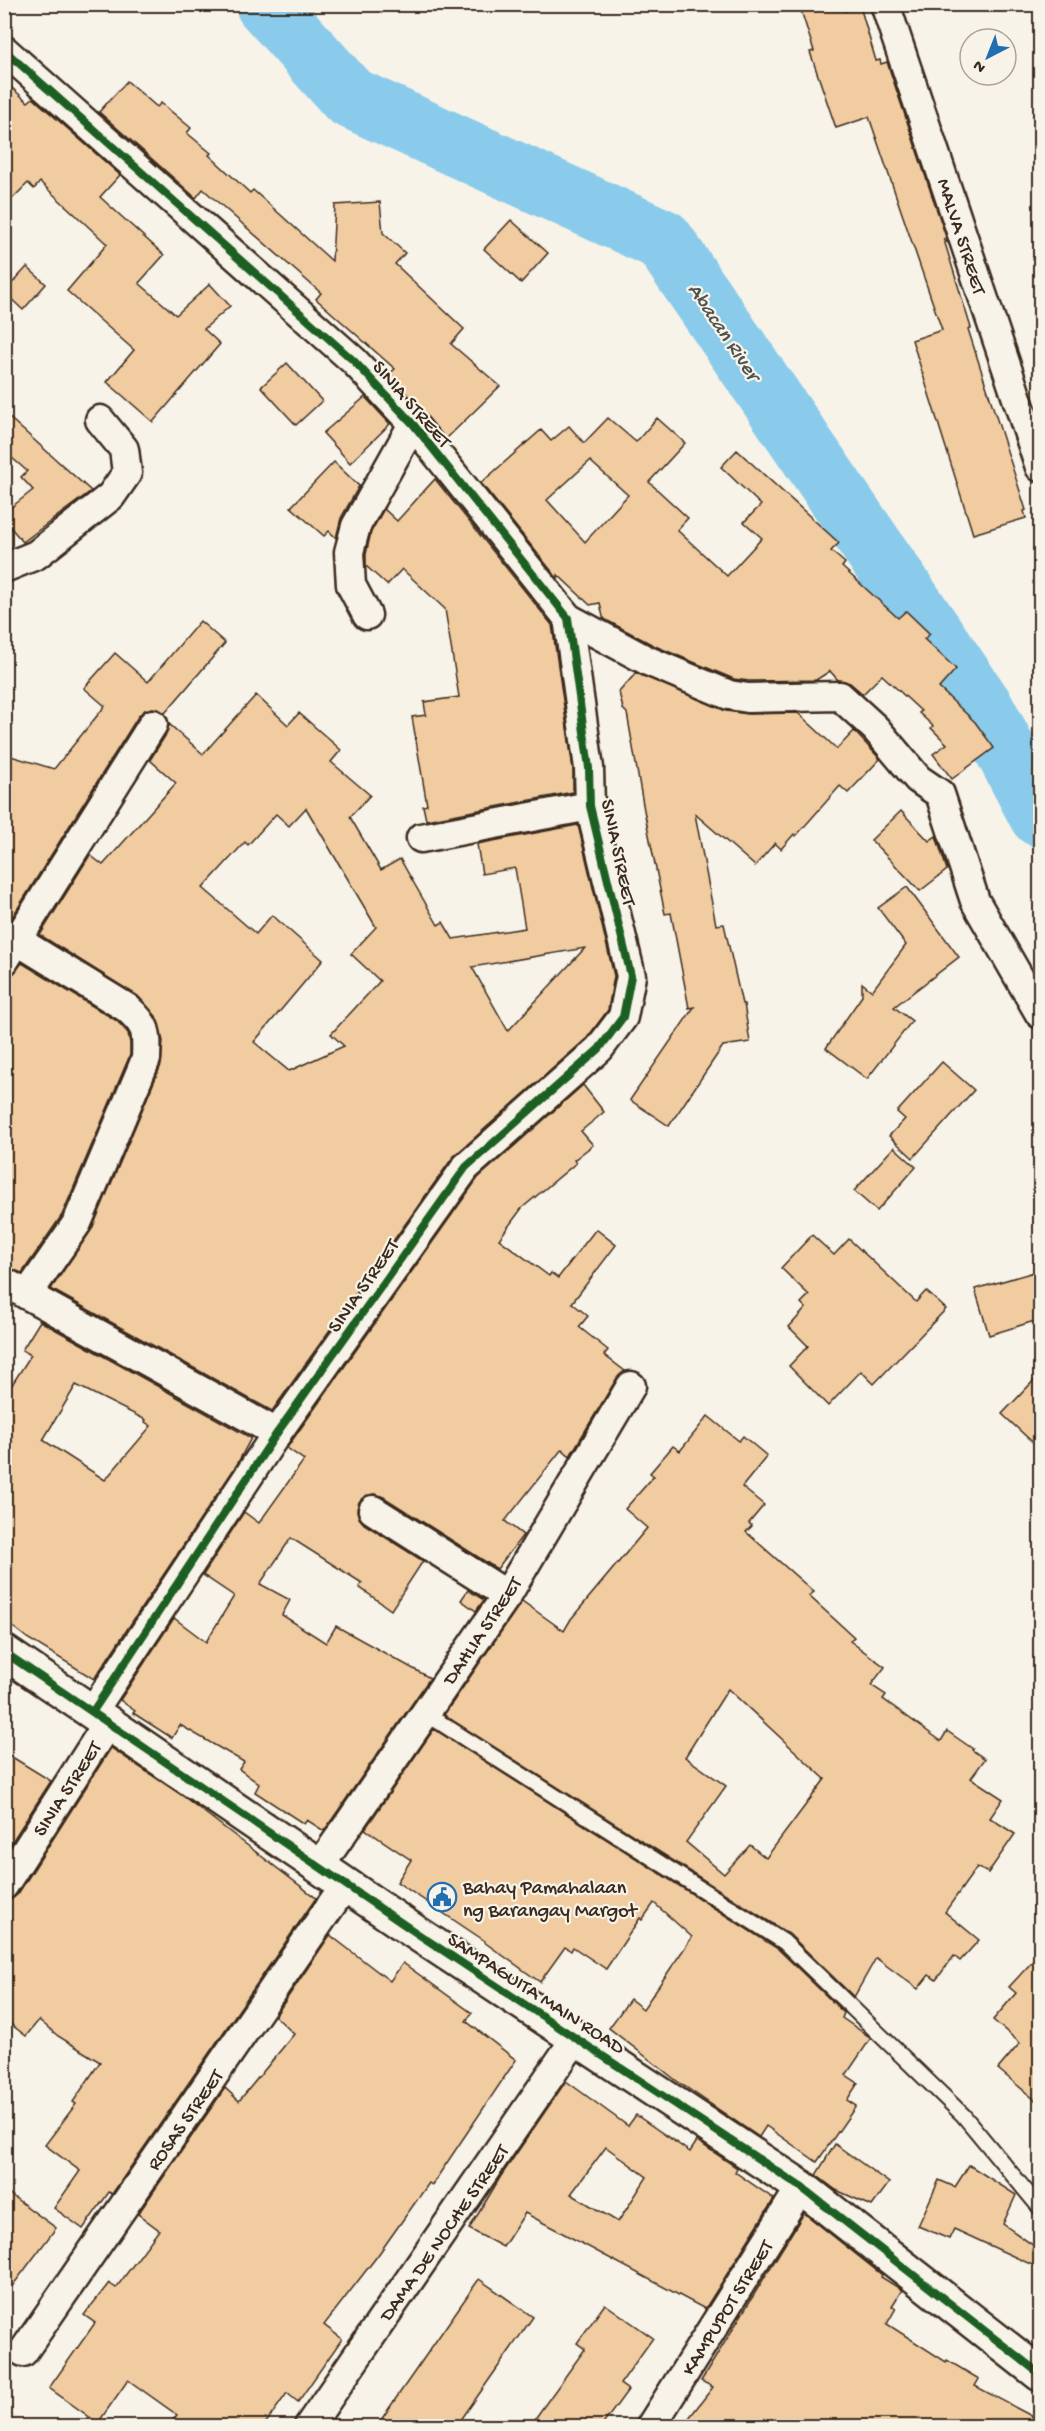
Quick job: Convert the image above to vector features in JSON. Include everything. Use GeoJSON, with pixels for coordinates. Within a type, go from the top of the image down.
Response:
{"type":"FeatureCollection","features":[{"type":"Feature","properties":{"kind":"street","name":"MALVA STREET"},"geometry":{"type":"LineString","coordinates":[[885,4],[1033,413],[1041,467]]}},
{"type":"Feature","properties":{"kind":"street","name":"SINIA STREET"},"geometry":{"type":"LineString","coordinates":[[4,50],[354,361],[413,424],[568,618],[589,768],[590,806],[631,976],[623,1017],[599,1049],[466,1167],[277,1433],[101,1716],[4,1885]]}},
{"type":"Feature","properties":{"kind":"street"},"geometry":{"type":"LineString","coordinates":[[4,568],[36,555],[111,496],[122,481],[127,473],[124,449],[100,420]]}},
{"type":"Feature","properties":{"kind":"street"},"geometry":{"type":"LineString","coordinates":[[367,615],[351,585],[349,552],[356,526],[413,424]]}},
{"type":"Feature","properties":{"kind":"street"},"geometry":{"type":"LineString","coordinates":[[568,618],[648,661],[729,695],[748,698],[840,696],[875,728],[918,779],[940,794],[975,902],[1041,1014]]}},
{"type":"Feature","properties":{"kind":"street"},"geometry":{"type":"LineString","coordinates":[[153,724],[11,951],[127,1008],[137,1016],[147,1034],[146,1059],[76,1223],[16,1288],[277,1433]]}},
{"type":"Feature","properties":{"kind":"street"},"geometry":{"type":"LineString","coordinates":[[421,838],[590,806]]}},
{"type":"Feature","properties":{"kind":"street","name":"DAHLIA STREET"},"geometry":{"type":"LineString","coordinates":[[332,1876],[425,1713],[507,1595],[631,1386]]}},
{"type":"Feature","properties":{"kind":"street"},"geometry":{"type":"LineString","coordinates":[[373,1510],[507,1595]]}},
{"type":"Feature","properties":{"kind":"street","name":"SAMPAGUITA MAIN ROAD"},"geometry":{"type":"LineString","coordinates":[[4,1652],[101,1716],[332,1876],[801,2187],[1041,2374]]}},
{"type":"Feature","properties":{"kind":"street","name":"ROSAS STREET"},"geometry":{"type":"LineString","coordinates":[[23,2352],[332,1876]]}},
{"type":"Feature","properties":{"kind":"street","name":"DAMA DE NOCHE STREET"},"geometry":{"type":"LineString","coordinates":[[309,2427],[576,2038]]}},
{"type":"Feature","properties":{"kind":"street","name":"KAMPUPOT STREET"},"geometry":{"type":"LineString","coordinates":[[651,2427],[801,2187]]}},
{"type":"Feature","properties":{"kind":"lane"},"geometry":{"type":"LineString","coordinates":[[425,1713],[784,1942],[963,2115],[1041,2208]]}},
{"type":"Feature","properties":{"kind":"shaded area"},"geometry":{"type":"Polygon","coordinates":[[[5,2409],[31,2426],[5,2426],[5,2409]]]}},
{"type":"Feature","properties":{"kind":"building"},"geometry":{"type":"Polygon","coordinates":[[[799,4],[842,4],[845,11],[860,6],[876,61],[880,60],[881,64],[887,62],[948,243],[944,240],[971,328],[968,329],[1026,510],[1024,511],[1026,518],[973,534],[912,340],[942,330],[869,117],[836,128],[810,52],[814,51],[799,4]]]}},
{"type":"Feature","properties":{"kind":"building"},"geometry":{"type":"Polygon","coordinates":[[[4,81],[28,102],[33,98],[120,175],[100,197],[164,255],[139,283],[176,315],[210,284],[230,306],[204,329],[220,344],[153,422],[107,382],[134,350],[67,291],[107,244],[40,182],[34,189],[28,183],[4,207],[4,81]]]}},
{"type":"Feature","properties":{"kind":"building"},"geometry":{"type":"Polygon","coordinates":[[[127,81],[157,107],[161,103],[191,128],[187,133],[211,153],[209,155],[250,193],[253,190],[332,261],[335,205],[380,202],[383,233],[405,253],[395,264],[464,329],[451,344],[500,386],[446,439],[389,374],[395,369],[316,299],[321,293],[203,189],[196,198],[99,112],[127,81]]]}},
{"type":"Feature","properties":{"kind":"building"},"geometry":{"type":"Polygon","coordinates":[[[511,220],[548,253],[521,283],[484,249],[511,220]]]}},
{"type":"Feature","properties":{"kind":"building"},"geometry":{"type":"Polygon","coordinates":[[[27,267],[46,284],[23,310],[4,292],[27,267]]]}},
{"type":"Feature","properties":{"kind":"building"},"geometry":{"type":"Polygon","coordinates":[[[287,363],[322,401],[296,425],[261,387],[287,363]]]}},
{"type":"Feature","properties":{"kind":"building"},"geometry":{"type":"Polygon","coordinates":[[[365,397],[390,424],[350,463],[323,433],[365,397]]]}},
{"type":"Feature","properties":{"kind":"building"},"geometry":{"type":"Polygon","coordinates":[[[4,413],[91,491],[23,542],[4,520],[4,513],[33,490],[21,477],[27,471],[4,451],[4,413]]]}},
{"type":"Feature","properties":{"kind":"building"},"geometry":{"type":"Polygon","coordinates":[[[608,418],[636,442],[657,418],[685,443],[649,482],[688,518],[677,530],[727,576],[762,538],[744,522],[761,505],[721,467],[737,450],[839,543],[831,551],[845,563],[842,567],[898,618],[906,611],[930,634],[924,639],[956,669],[939,688],[975,722],[994,748],[952,779],[933,754],[947,744],[919,713],[921,711],[882,675],[863,694],[850,683],[838,680],[830,671],[816,680],[749,681],[734,679],[655,646],[606,620],[603,617],[600,603],[590,605],[558,575],[558,579],[481,483],[541,430],[551,441],[569,426],[584,443],[608,418]],[[590,461],[547,500],[585,542],[628,495],[590,461]]]}},
{"type":"Feature","properties":{"kind":"building"},"geometry":{"type":"Polygon","coordinates":[[[334,462],[359,486],[341,518],[336,538],[329,531],[324,536],[291,507],[334,462]]]}},
{"type":"Feature","properties":{"kind":"building"},"geometry":{"type":"Polygon","coordinates":[[[435,479],[552,625],[573,769],[573,792],[426,820],[423,806],[427,805],[412,717],[426,715],[424,702],[459,697],[445,609],[402,569],[387,585],[366,566],[366,554],[371,532],[384,509],[397,521],[435,479]]]}},
{"type":"Feature","properties":{"kind":"building"},"geometry":{"type":"Polygon","coordinates":[[[200,621],[225,643],[165,713],[153,708],[139,715],[11,919],[4,914],[4,754],[54,769],[105,706],[84,688],[115,653],[148,682],[200,621]]]}},
{"type":"Feature","properties":{"kind":"building"},"geometry":{"type":"Polygon","coordinates":[[[636,673],[726,711],[748,714],[798,713],[837,749],[854,731],[880,759],[848,793],[840,786],[796,836],[794,834],[781,849],[775,843],[755,866],[695,814],[716,925],[724,924],[742,1004],[744,1004],[750,1042],[723,1046],[669,1126],[630,1100],[694,1007],[689,1008],[671,913],[665,914],[627,713],[623,709],[619,692],[636,673]]]}},
{"type":"Feature","properties":{"kind":"building"},"geometry":{"type":"Polygon","coordinates":[[[256,695],[288,725],[299,713],[341,750],[331,762],[370,795],[350,817],[381,870],[400,859],[438,925],[443,922],[453,939],[525,928],[515,868],[482,874],[477,844],[578,825],[614,976],[608,1010],[587,1038],[453,1157],[272,1411],[51,1289],[92,1229],[161,1065],[163,1041],[156,1016],[138,996],[40,935],[90,855],[103,865],[176,783],[150,760],[167,733],[169,724],[203,754],[256,695]],[[306,808],[289,826],[276,814],[248,845],[245,842],[203,888],[256,934],[272,915],[323,960],[254,1042],[289,1071],[344,1046],[331,1034],[380,981],[351,954],[376,927],[306,808]],[[585,948],[472,967],[508,1031],[585,948]]]}},
{"type":"Feature","properties":{"kind":"building"},"geometry":{"type":"Polygon","coordinates":[[[901,811],[929,841],[936,836],[947,870],[920,891],[871,840],[901,811]]]}},
{"type":"Feature","properties":{"kind":"building"},"geometry":{"type":"Polygon","coordinates":[[[907,887],[959,957],[894,1007],[912,1021],[867,1079],[826,1048],[862,996],[862,983],[872,991],[906,945],[878,908],[907,887]]]}},
{"type":"Feature","properties":{"kind":"building"},"geometry":{"type":"Polygon","coordinates":[[[22,963],[117,1021],[128,1033],[130,1055],[62,1215],[22,1273],[4,1266],[4,977],[12,975],[22,963]]]}},
{"type":"Feature","properties":{"kind":"building"},"geometry":{"type":"Polygon","coordinates":[[[942,1062],[974,1090],[913,1158],[889,1136],[905,1119],[897,1112],[942,1062]]]}},
{"type":"Feature","properties":{"kind":"building"},"geometry":{"type":"Polygon","coordinates":[[[583,1085],[604,1112],[581,1131],[593,1145],[574,1160],[576,1163],[522,1208],[499,1239],[549,1276],[551,1273],[558,1278],[596,1229],[616,1245],[572,1303],[588,1316],[579,1327],[608,1350],[604,1355],[625,1371],[617,1378],[570,1456],[562,1449],[505,1521],[523,1535],[497,1569],[382,1496],[374,1494],[365,1496],[359,1502],[357,1510],[364,1524],[423,1561],[391,1610],[359,1587],[362,1583],[291,1538],[260,1584],[290,1600],[282,1615],[326,1643],[336,1626],[430,1678],[324,1831],[307,1820],[304,1824],[255,1792],[259,1784],[239,1769],[244,1762],[180,1725],[172,1738],[133,1713],[135,1711],[120,1700],[174,1618],[206,1642],[234,1596],[203,1575],[244,1512],[259,1523],[304,1460],[287,1448],[291,1442],[478,1178],[583,1085]]]}},
{"type":"Feature","properties":{"kind":"building"},"geometry":{"type":"Polygon","coordinates":[[[894,1147],[916,1167],[877,1211],[854,1191],[894,1147]]]}},
{"type":"Feature","properties":{"kind":"building"},"geometry":{"type":"Polygon","coordinates":[[[812,1235],[834,1255],[849,1239],[916,1302],[926,1291],[946,1309],[874,1384],[861,1371],[828,1406],[789,1366],[808,1346],[789,1327],[806,1308],[801,1303],[809,1295],[781,1268],[812,1235]]]}},
{"type":"Feature","properties":{"kind":"building"},"geometry":{"type":"Polygon","coordinates":[[[1041,1270],[1041,1319],[989,1335],[975,1289],[1041,1270]]]}},
{"type":"Feature","properties":{"kind":"building"},"geometry":{"type":"Polygon","coordinates":[[[40,1321],[251,1438],[236,1466],[94,1679],[27,1638],[4,1620],[4,1397],[31,1355],[22,1350],[40,1321]],[[76,1385],[43,1440],[105,1480],[151,1426],[145,1422],[146,1420],[76,1385]]]}},
{"type":"Feature","properties":{"kind":"building"},"geometry":{"type":"Polygon","coordinates":[[[1041,1373],[1041,1450],[1002,1414],[1041,1373]]]}},
{"type":"Feature","properties":{"kind":"building"},"geometry":{"type":"Polygon","coordinates":[[[708,1416],[739,1441],[743,1436],[767,1456],[742,1487],[764,1505],[749,1523],[752,1526],[746,1532],[814,1592],[809,1596],[854,1637],[850,1641],[885,1667],[871,1685],[886,1695],[883,1699],[941,1741],[947,1731],[985,1759],[971,1778],[1003,1799],[990,1818],[1015,1834],[988,1873],[977,1867],[945,1912],[979,1940],[960,1961],[954,1956],[936,1980],[929,1975],[918,1989],[876,1958],[854,1997],[789,1934],[444,1715],[522,1601],[564,1631],[571,1619],[647,1528],[625,1509],[654,1476],[650,1473],[673,1446],[680,1451],[708,1416]],[[728,1689],[685,1757],[726,1786],[686,1842],[724,1874],[750,1845],[766,1858],[825,1779],[728,1689]]]}},
{"type":"Feature","properties":{"kind":"building"},"geometry":{"type":"Polygon","coordinates":[[[468,1590],[484,1600],[476,1611],[461,1600],[468,1590]]]}},
{"type":"Feature","properties":{"kind":"building"},"geometry":{"type":"Polygon","coordinates":[[[434,1729],[778,1949],[844,2013],[842,2018],[871,2038],[846,2075],[858,2083],[847,2100],[856,2106],[817,2162],[766,2126],[759,2137],[677,2081],[609,2028],[630,1999],[643,2009],[692,1937],[654,1903],[642,1920],[640,1918],[606,1969],[573,1947],[571,1951],[565,1947],[540,1982],[485,1941],[397,1882],[411,1860],[365,1829],[434,1729]]]}},
{"type":"Feature","properties":{"kind":"building"},"geometry":{"type":"Polygon","coordinates":[[[111,1748],[183,1796],[316,1898],[112,2194],[109,2192],[83,2229],[54,2208],[80,2171],[45,2145],[76,2104],[73,2102],[100,2062],[58,2036],[39,2020],[26,2036],[4,2019],[4,1901],[18,1894],[111,1748]]]}},
{"type":"Feature","properties":{"kind":"building"},"geometry":{"type":"Polygon","coordinates":[[[4,1752],[51,1781],[4,1854],[4,1752]]]}},
{"type":"Feature","properties":{"kind":"building"},"geometry":{"type":"Polygon","coordinates":[[[330,1935],[390,1981],[403,1963],[472,2013],[466,2021],[516,2060],[432,2185],[429,2183],[378,2255],[324,2325],[342,2339],[298,2402],[287,2393],[263,2427],[168,2427],[177,2415],[128,2380],[98,2423],[49,2388],[95,2323],[84,2315],[109,2283],[116,2288],[159,2230],[138,2214],[225,2088],[239,2101],[294,2034],[275,2016],[330,1935]]]}},
{"type":"Feature","properties":{"kind":"building"},"geometry":{"type":"Polygon","coordinates":[[[1041,1952],[1041,2105],[998,2069],[1020,2043],[993,2020],[1016,1993],[1009,1987],[1041,1952]]]}},
{"type":"Feature","properties":{"kind":"building"},"geometry":{"type":"Polygon","coordinates":[[[566,2081],[628,2126],[636,2115],[690,2152],[697,2141],[737,2168],[735,2172],[774,2199],[705,2309],[525,2213],[503,2247],[469,2229],[501,2176],[566,2081]],[[606,2147],[571,2194],[618,2222],[647,2177],[606,2147]]]}},
{"type":"Feature","properties":{"kind":"building"},"geometry":{"type":"Polygon","coordinates":[[[835,2144],[889,2183],[872,2206],[836,2190],[816,2175],[835,2144]]]}},
{"type":"Feature","properties":{"kind":"building"},"geometry":{"type":"Polygon","coordinates":[[[969,2165],[1016,2195],[1003,2224],[1041,2251],[1041,2269],[954,2229],[949,2239],[918,2226],[939,2180],[955,2187],[969,2165]]]}},
{"type":"Feature","properties":{"kind":"building"},"geometry":{"type":"Polygon","coordinates":[[[4,2190],[56,2228],[4,2297],[4,2190]]]}},
{"type":"Feature","properties":{"kind":"building"},"geometry":{"type":"Polygon","coordinates":[[[804,2213],[882,2275],[881,2277],[902,2290],[892,2306],[896,2308],[887,2324],[946,2362],[947,2360],[979,2379],[975,2386],[1041,2421],[1041,2427],[682,2427],[713,2387],[701,2381],[804,2213]]]}},
{"type":"Feature","properties":{"kind":"building"},"geometry":{"type":"Polygon","coordinates":[[[479,2279],[533,2317],[456,2427],[376,2427],[479,2279]]]}},
{"type":"Feature","properties":{"kind":"building"},"geometry":{"type":"Polygon","coordinates":[[[605,2304],[653,2338],[620,2384],[628,2390],[601,2427],[529,2427],[585,2349],[577,2343],[605,2304]]]}},
{"type":"Feature","properties":{"kind":"waterway","name":"Abacan River"},"geometry":{"type":"LineString","coordinates":[[266,4],[349,97],[663,240],[984,709],[1040,816]]}},
{"type":"Feature","properties":{"kind":"cycle path"},"geometry":{"type":"LineString","coordinates":[[4,50],[354,361],[413,424],[568,618],[589,768],[590,806],[631,976],[623,1017],[599,1049],[466,1167],[277,1433],[93,1711]]}},
{"type":"Feature","properties":{"kind":"cycle path"},"geometry":{"type":"LineString","coordinates":[[4,1652],[415,1932],[801,2187],[1040,2374]]}},
{"type":"Feature","properties":{"kind":"place","name":"Bahay Pamahalaan ng Barangay Margot"},"geometry":{"type":"Point","coordinates":[442,1897]}}]}
